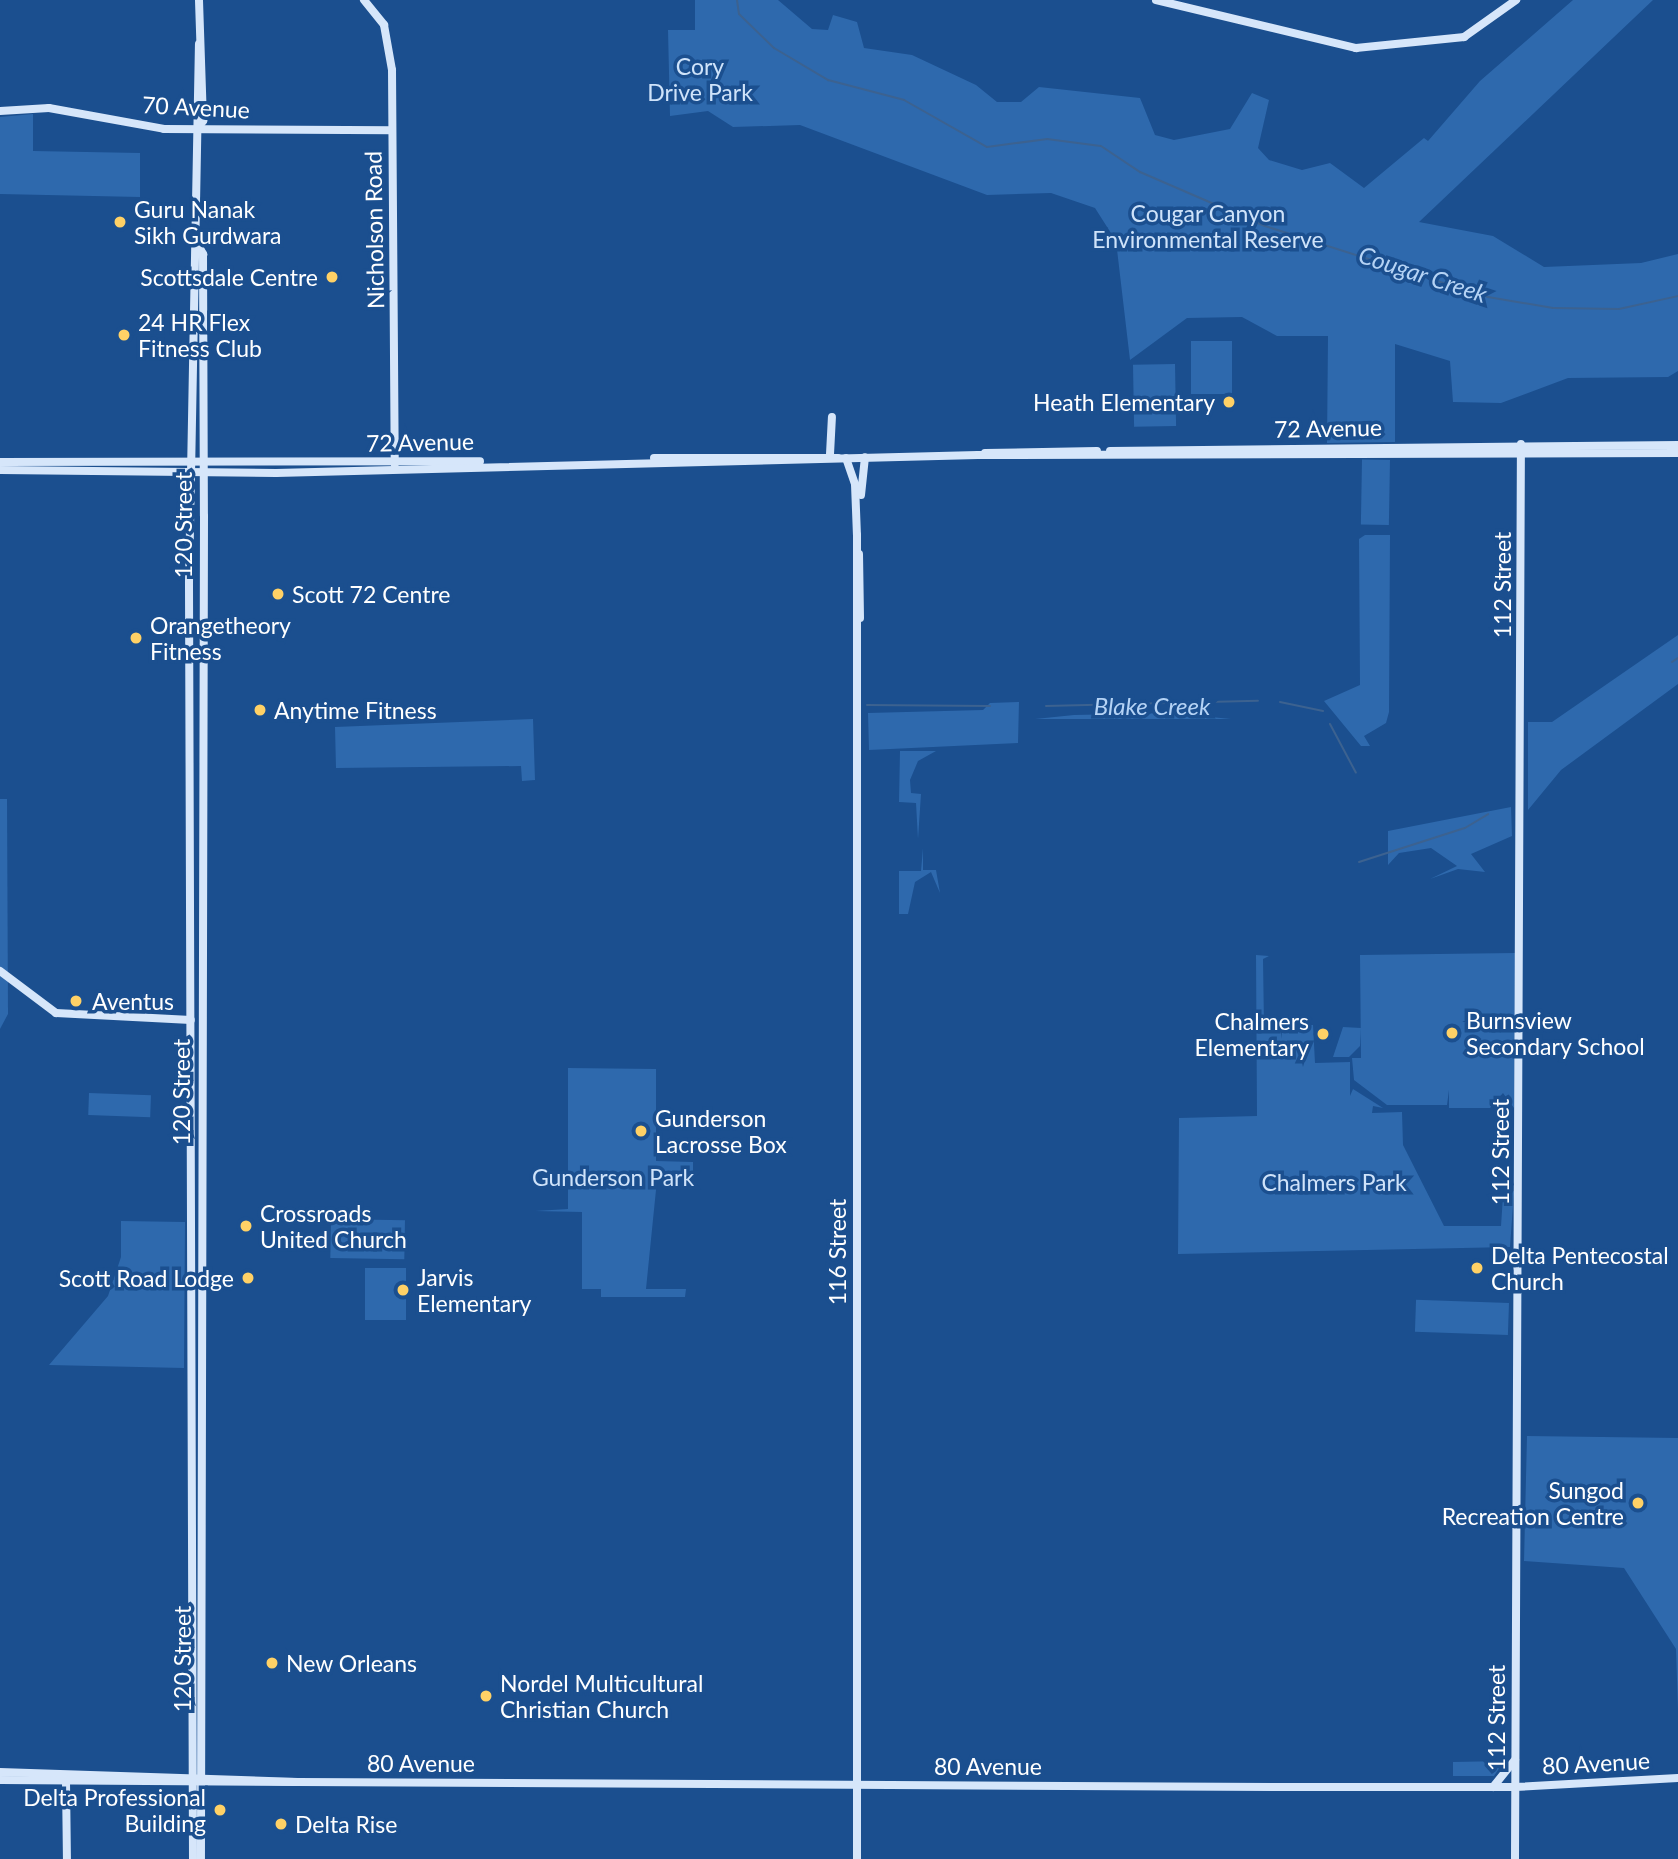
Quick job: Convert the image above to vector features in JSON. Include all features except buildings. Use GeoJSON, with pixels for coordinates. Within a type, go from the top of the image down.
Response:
{"type":"FeatureCollection","features":[{"type":"Feature","properties":{"kind":"main road","name":"120 Street"},"geometry":{"type":"LineString","coordinates":[[193,1859],[202,1544],[194,1470],[190,881],[191,469],[198,129],[194,53],[199,44],[199,0]]}},
{"type":"Feature","properties":{"kind":"main road","name":"Nicholson Road"},"geometry":{"type":"LineString","coordinates":[[364,0],[390,44],[396,465]]}},
{"type":"Feature","properties":{"kind":"main road"},"geometry":{"type":"LineString","coordinates":[[1156,0],[1370,48],[1464,37],[1516,0]]}},
{"type":"Feature","properties":{"kind":"main road","name":"70 Avenue"},"geometry":{"type":"LineString","coordinates":[[0,111],[49,108],[198,129],[392,130]]}},
{"type":"Feature","properties":{"kind":"main road","name":"120 Street"},"geometry":{"type":"LineString","coordinates":[[197,243],[203,254],[201,1401],[197,1508],[197,1782],[201,1859]]}},
{"type":"Feature","properties":{"kind":"main road","name":"116 Street"},"geometry":{"type":"LineString","coordinates":[[832,417],[838,456],[857,515],[857,1859]]}},
{"type":"Feature","properties":{"kind":"main road","name":"72 Avenue"},"geometry":{"type":"LineString","coordinates":[[0,470],[203,469],[318,463],[396,465],[838,456],[1678,445]]}},
{"type":"Feature","properties":{"kind":"main road","name":"72 Avenue"},"geometry":{"type":"LineString","coordinates":[[1521,448],[1678,453]]}},
{"type":"Feature","properties":{"kind":"main road","name":"112 Street"},"geometry":{"type":"LineString","coordinates":[[1515,1859],[1521,448]]}},
{"type":"Feature","properties":{"kind":"main road"},"geometry":{"type":"LineString","coordinates":[[857,515],[865,457]]}},
{"type":"Feature","properties":{"kind":"main road","name":"72 Avenue"},"geometry":{"type":"LineString","coordinates":[[0,461],[191,469]]}},
{"type":"Feature","properties":{"kind":"main road"},"geometry":{"type":"LineString","coordinates":[[276,473],[318,463]]}},
{"type":"Feature","properties":{"kind":"main road","name":"72 Avenue"},"geometry":{"type":"LineString","coordinates":[[203,469],[276,473],[396,465]]}},
{"type":"Feature","properties":{"kind":"main road"},"geometry":{"type":"LineString","coordinates":[[190,840],[198,845],[201,879]]}},
{"type":"Feature","properties":{"kind":"main road"},"geometry":{"type":"LineString","coordinates":[[190,881],[201,924]]}},
{"type":"Feature","properties":{"kind":"main road"},"geometry":{"type":"LineString","coordinates":[[0,971],[56,1013],[191,1020]]}},
{"type":"Feature","properties":{"kind":"main road"},"geometry":{"type":"LineString","coordinates":[[194,1374],[201,1401]]}},
{"type":"Feature","properties":{"kind":"main road"},"geometry":{"type":"LineString","coordinates":[[1493,1787],[1515,1760]]}},
{"type":"Feature","properties":{"kind":"main road","name":"80 Avenue"},"geometry":{"type":"LineString","coordinates":[[0,1776],[10,1772],[197,1782]]}},
{"type":"Feature","properties":{"kind":"main road","name":"80 Avenue"},"geometry":{"type":"LineString","coordinates":[[0,1776],[66,1782],[1493,1787],[1678,1778]]}},
{"type":"Feature","properties":{"kind":"main road"},"geometry":{"type":"LineString","coordinates":[[66,1782],[67,1859]]}},
{"type":"Feature","properties":{"kind":"green space","name":"Cougar Canyon Environmental Reserve"},"geometry":{"type":"Polygon","coordinates":[[[695,0],[778,0],[812,29],[828,30],[833,15],[857,22],[864,48],[912,55],[976,85],[997,102],[1021,102],[1039,87],[1140,98],[1155,135],[1174,140],[1230,129],[1252,93],[1269,100],[1258,148],[1269,160],[1302,170],[1330,163],[1364,188],[1424,138],[1428,141],[1480,81],[1573,0],[1653,0],[1419,222],[1493,236],[1544,267],[1641,263],[1678,254],[1678,371],[1668,377],[1568,378],[1501,403],[1453,402],[1450,361],[1395,344],[1395,442],[1327,443],[1328,336],[1277,336],[1242,317],[1187,318],[1130,360],[1116,241],[1095,208],[1051,193],[987,195],[800,125],[733,127],[708,111],[670,116],[668,30],[695,30],[695,0]]]}},
{"type":"Feature","properties":{"kind":"green space"},"geometry":{"type":"Polygon","coordinates":[[[33,114],[33,151],[140,153],[140,197],[0,194],[0,117],[33,114]]]}},
{"type":"Feature","properties":{"kind":"green space"},"geometry":{"type":"Polygon","coordinates":[[[1191,341],[1232,341],[1232,394],[1191,394],[1191,341]]]}},
{"type":"Feature","properties":{"kind":"green space"},"geometry":{"type":"Polygon","coordinates":[[[1175,364],[1176,426],[1134,427],[1133,365],[1175,364]]]}},
{"type":"Feature","properties":{"kind":"green space"},"geometry":{"type":"Polygon","coordinates":[[[1362,460],[1390,460],[1389,525],[1361,525],[1362,460]]]}},
{"type":"Feature","properties":{"kind":"green space"},"geometry":{"type":"Polygon","coordinates":[[[1365,535],[1390,535],[1389,712],[1386,723],[1364,736],[1370,746],[1361,746],[1324,701],[1360,685],[1359,539],[1365,535]]]}},
{"type":"Feature","properties":{"kind":"green space"},"geometry":{"type":"Polygon","coordinates":[[[1678,635],[1678,684],[1561,770],[1528,810],[1528,722],[1552,722],[1678,635]]]}},
{"type":"Feature","properties":{"kind":"green space"},"geometry":{"type":"Polygon","coordinates":[[[1019,702],[1018,743],[869,750],[868,713],[983,710],[990,703],[1019,702]]]}},
{"type":"Feature","properties":{"kind":"green space"},"geometry":{"type":"Polygon","coordinates":[[[1170,713],[1231,719],[1035,719],[1074,715],[1170,713]]]}},
{"type":"Feature","properties":{"kind":"green space"},"geometry":{"type":"Polygon","coordinates":[[[533,719],[535,780],[522,781],[521,766],[336,768],[335,727],[533,719]]]}},
{"type":"Feature","properties":{"kind":"green space"},"geometry":{"type":"Polygon","coordinates":[[[900,751],[936,751],[918,761],[910,780],[911,793],[921,794],[918,839],[916,803],[899,802],[900,751]]]}},
{"type":"Feature","properties":{"kind":"green space"},"geometry":{"type":"Polygon","coordinates":[[[0,799],[7,799],[8,1014],[0,1029],[0,799]]]}},
{"type":"Feature","properties":{"kind":"green space"},"geometry":{"type":"Polygon","coordinates":[[[1511,807],[1512,836],[1471,854],[1485,872],[1458,869],[1430,879],[1457,866],[1431,848],[1399,853],[1388,865],[1388,831],[1511,807]]]}},
{"type":"Feature","properties":{"kind":"green space"},"geometry":{"type":"Polygon","coordinates":[[[923,848],[923,870],[936,870],[940,893],[931,872],[915,882],[908,914],[899,914],[899,871],[921,871],[923,848]]]}},
{"type":"Feature","properties":{"kind":"green space"},"geometry":{"type":"Polygon","coordinates":[[[1515,953],[1514,1108],[1503,1093],[1490,1108],[1449,1108],[1449,1090],[1447,1105],[1387,1105],[1354,1080],[1352,1058],[1361,1058],[1360,955],[1515,953]]]}},
{"type":"Feature","properties":{"kind":"green space","name":"Chalmers Park"},"geometry":{"type":"Polygon","coordinates":[[[1256,955],[1269,956],[1263,959],[1264,1025],[1280,1025],[1282,1039],[1282,1025],[1313,1025],[1315,1063],[1350,1062],[1350,1096],[1353,1089],[1383,1108],[1373,1106],[1372,1113],[1402,1112],[1403,1145],[1444,1226],[1501,1226],[1503,1196],[1514,1191],[1510,1247],[1178,1254],[1179,1118],[1257,1116],[1256,955]]]}},
{"type":"Feature","properties":{"kind":"green space"},"geometry":{"type":"Polygon","coordinates":[[[1343,1027],[1361,1028],[1360,1046],[1349,1057],[1333,1057],[1343,1027]]]}},
{"type":"Feature","properties":{"kind":"green space","name":"Gunderson Park"},"geometry":{"type":"Polygon","coordinates":[[[568,1068],[656,1069],[656,1161],[693,1162],[693,1180],[657,1180],[646,1289],[686,1289],[685,1297],[601,1297],[601,1289],[582,1289],[582,1212],[535,1211],[568,1209],[568,1068]]]}},
{"type":"Feature","properties":{"kind":"green space"},"geometry":{"type":"Polygon","coordinates":[[[89,1093],[151,1095],[150,1117],[88,1115],[89,1093]]]}},
{"type":"Feature","properties":{"kind":"green space"},"geometry":{"type":"Polygon","coordinates":[[[331,1219],[405,1220],[404,1259],[330,1258],[331,1219]]]}},
{"type":"Feature","properties":{"kind":"green space"},"geometry":{"type":"Polygon","coordinates":[[[121,1221],[185,1222],[184,1368],[49,1365],[108,1296],[121,1257],[121,1221]]]}},
{"type":"Feature","properties":{"kind":"green space"},"geometry":{"type":"Polygon","coordinates":[[[365,1268],[406,1268],[406,1320],[365,1320],[365,1268]]]}},
{"type":"Feature","properties":{"kind":"green space"},"geometry":{"type":"Polygon","coordinates":[[[1416,1300],[1509,1303],[1508,1335],[1415,1332],[1416,1300]]]}},
{"type":"Feature","properties":{"kind":"green space"},"geometry":{"type":"Polygon","coordinates":[[[1527,1436],[1678,1438],[1678,1711],[1676,1649],[1624,1568],[1524,1561],[1527,1436]]]}},
{"type":"Feature","properties":{"kind":"green space"},"geometry":{"type":"Polygon","coordinates":[[[1504,1761],[1494,1776],[1453,1776],[1453,1762],[1504,1761]]]}},
{"type":"Feature","properties":{"kind":"waterway","name":"Cougar Creek"},"geometry":{"type":"LineString","coordinates":[[737,0],[739,14],[774,48],[828,80],[904,100],[987,147],[1047,139],[1101,146],[1140,172],[1265,226],[1488,297],[1553,308],[1619,309],[1678,296]]}},
{"type":"Feature","properties":{"kind":"waterway","name":"Blake Creek"},"geometry":{"type":"LineString","coordinates":[[1672,662],[1678,658]]}},
{"type":"Feature","properties":{"kind":"waterway","name":"Blake Creek"},"geometry":{"type":"LineString","coordinates":[[1046,706],[1258,701]]}},
{"type":"Feature","properties":{"kind":"waterway","name":"Blake Creek"},"geometry":{"type":"LineString","coordinates":[[1280,702],[1323,711]]}},
{"type":"Feature","properties":{"kind":"waterway","name":"Blake Creek"},"geometry":{"type":"LineString","coordinates":[[867,705],[990,706]]}},
{"type":"Feature","properties":{"kind":"waterway","name":"Blake Creek"},"geometry":{"type":"LineString","coordinates":[[1330,724],[1356,773]]}},
{"type":"Feature","properties":{"kind":"waterway","name":"Blake Creek"},"geometry":{"type":"LineString","coordinates":[[1359,862],[1465,828],[1488,814]]}},
{"type":"Feature","properties":{"kind":"place","name":"Guru Nanak Sikh Gurdwara"},"geometry":{"type":"Point","coordinates":[120,222]}},
{"type":"Feature","properties":{"kind":"place","name":"Scottsdale Centre"},"geometry":{"type":"Point","coordinates":[332,277]}},
{"type":"Feature","properties":{"kind":"place","name":"24 HR Flex Fitness Club"},"geometry":{"type":"Point","coordinates":[124,335]}},
{"type":"Feature","properties":{"kind":"place","name":"Heath Elementary"},"geometry":{"type":"Point","coordinates":[1229,402]}},
{"type":"Feature","properties":{"kind":"place","name":"Scott 72 Centre"},"geometry":{"type":"Point","coordinates":[278,594]}},
{"type":"Feature","properties":{"kind":"place","name":"Orangetheory Fitness"},"geometry":{"type":"Point","coordinates":[136,638]}},
{"type":"Feature","properties":{"kind":"place","name":"Anytime Fitness"},"geometry":{"type":"Point","coordinates":[260,710]}},
{"type":"Feature","properties":{"kind":"place","name":"Aventus"},"geometry":{"type":"Point","coordinates":[76,1001]}},
{"type":"Feature","properties":{"kind":"place","name":"Burnsview Secondary School"},"geometry":{"type":"Point","coordinates":[1452,1033]}},
{"type":"Feature","properties":{"kind":"place","name":"Chalmers Elementary"},"geometry":{"type":"Point","coordinates":[1323,1034]}},
{"type":"Feature","properties":{"kind":"place","name":"Gunderson Lacrosse Box"},"geometry":{"type":"Point","coordinates":[641,1131]}},
{"type":"Feature","properties":{"kind":"place","name":"Crossroads United Church"},"geometry":{"type":"Point","coordinates":[246,1226]}},
{"type":"Feature","properties":{"kind":"place","name":"Delta Pentecostal Church"},"geometry":{"type":"Point","coordinates":[1477,1268]}},
{"type":"Feature","properties":{"kind":"place","name":"Scott Road Lodge"},"geometry":{"type":"Point","coordinates":[248,1278]}},
{"type":"Feature","properties":{"kind":"place","name":"Jarvis Elementary"},"geometry":{"type":"Point","coordinates":[403,1290]}},
{"type":"Feature","properties":{"kind":"place","name":"Sungod Recreation Centre"},"geometry":{"type":"Point","coordinates":[1638,1503]}},
{"type":"Feature","properties":{"kind":"place","name":"New Orleans"},"geometry":{"type":"Point","coordinates":[272,1663]}},
{"type":"Feature","properties":{"kind":"place","name":"Nordel Multicultural Christian Church"},"geometry":{"type":"Point","coordinates":[486,1696]}},
{"type":"Feature","properties":{"kind":"place","name":"Delta Professional Building"},"geometry":{"type":"Point","coordinates":[220,1810]}},
{"type":"Feature","properties":{"kind":"place","name":"Delta Rise"},"geometry":{"type":"Point","coordinates":[281,1824]}},
{"type":"Feature","properties":{"kind":"park label","name":"Cory Drive Park"},"geometry":{"type":"Point","coordinates":[700,79]}}]}
